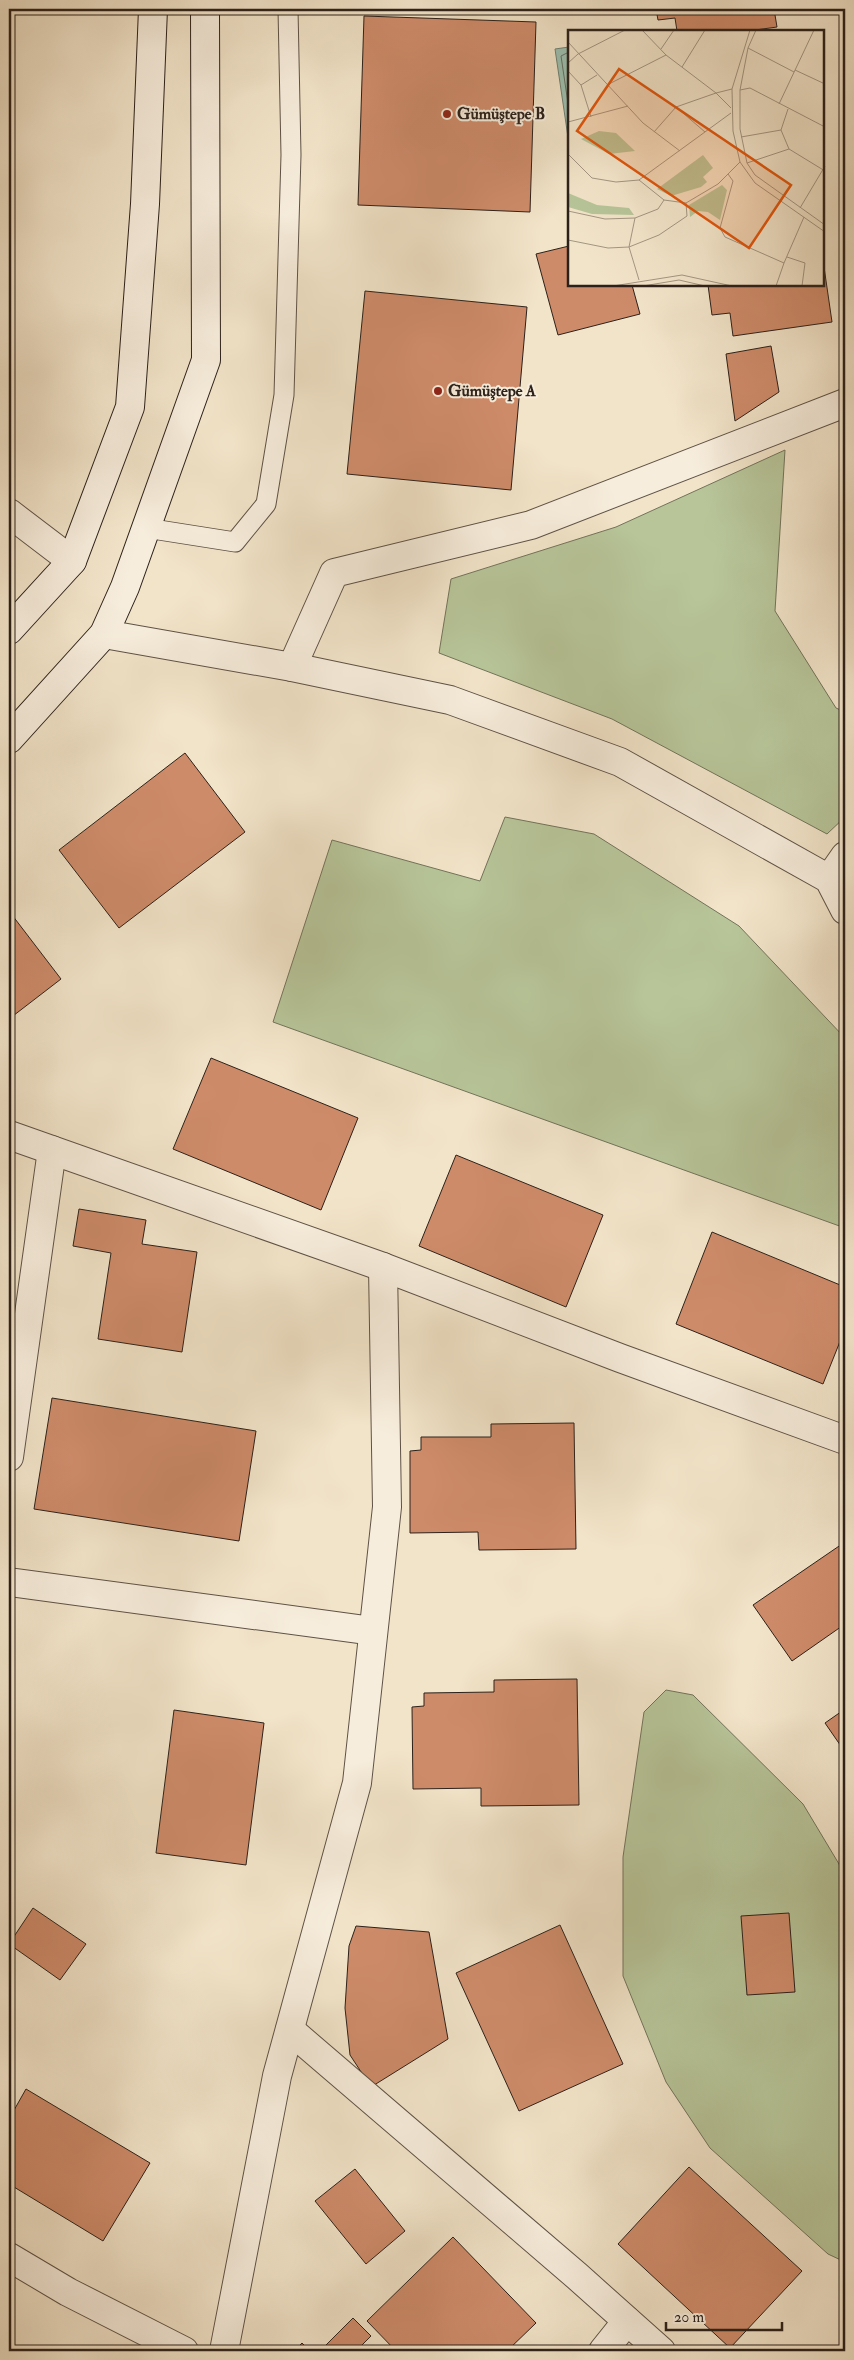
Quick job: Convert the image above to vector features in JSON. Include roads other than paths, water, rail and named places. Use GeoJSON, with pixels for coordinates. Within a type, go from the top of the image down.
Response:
{"type":"FeatureCollection","features":[{"type":"Feature","properties":{"kind":"street"},"geometry":{"type":"LineString","coordinates":[[9,630],[72,561],[130,407],[145,204],[154,9]]}},
{"type":"Feature","properties":{"kind":"street"},"geometry":{"type":"LineString","coordinates":[[9,738],[104,634],[125,587],[206,360],[205,9]]}},
{"type":"Feature","properties":{"kind":"street"},"geometry":{"type":"LineString","coordinates":[[292,667],[334,573],[531,525],[845,403]]}},
{"type":"Feature","properties":{"kind":"street"},"geometry":{"type":"LineString","coordinates":[[9,513],[72,561]]}},
{"type":"Feature","properties":{"kind":"street"},"geometry":{"type":"LineString","coordinates":[[104,634],[292,667],[450,700],[620,762],[829,879],[845,910]]}},
{"type":"Feature","properties":{"kind":"street"},"geometry":{"type":"LineString","coordinates":[[829,879],[845,856]]}},
{"type":"Feature","properties":{"kind":"street"},"geometry":{"type":"LineString","coordinates":[[9,1135],[383,1267],[620,1358],[845,1440]]}},
{"type":"Feature","properties":{"kind":"street"},"geometry":{"type":"LineString","coordinates":[[9,1457],[52,1150]]}},
{"type":"Feature","properties":{"kind":"street"},"geometry":{"type":"LineString","coordinates":[[224,2351],[277,2076],[357,1783],[387,1507],[383,1267]]}},
{"type":"Feature","properties":{"kind":"street"},"geometry":{"type":"LineString","coordinates":[[9,1582],[373,1632]]}},
{"type":"Feature","properties":{"kind":"street"},"geometry":{"type":"LineString","coordinates":[[290,2030],[570,2269],[661,2351]]}},
{"type":"Feature","properties":{"kind":"street"},"geometry":{"type":"LineString","coordinates":[[9,2257],[68,2292],[184,2351]]}},
{"type":"Feature","properties":{"kind":"street"},"geometry":{"type":"LineString","coordinates":[[603,2351],[627,2321]]}},
{"type":"Feature","properties":{"kind":"lane"},"geometry":{"type":"LineString","coordinates":[[146,528],[234,542],[266,504],[284,395],[291,155],[288,9]]}},
{"type":"Feature","properties":{"kind":"water"},"geometry":{"type":"Polygon","coordinates":[[[568,47],[568,137],[555,49],[568,47]]]}},
{"type":"Feature","properties":{"kind":"place","name":"Gümüştepe B"},"geometry":{"type":"Point","coordinates":[447,114]}},
{"type":"Feature","properties":{"kind":"place","name":"Gümüştepe A"},"geometry":{"type":"Point","coordinates":[438,391]}}]}
